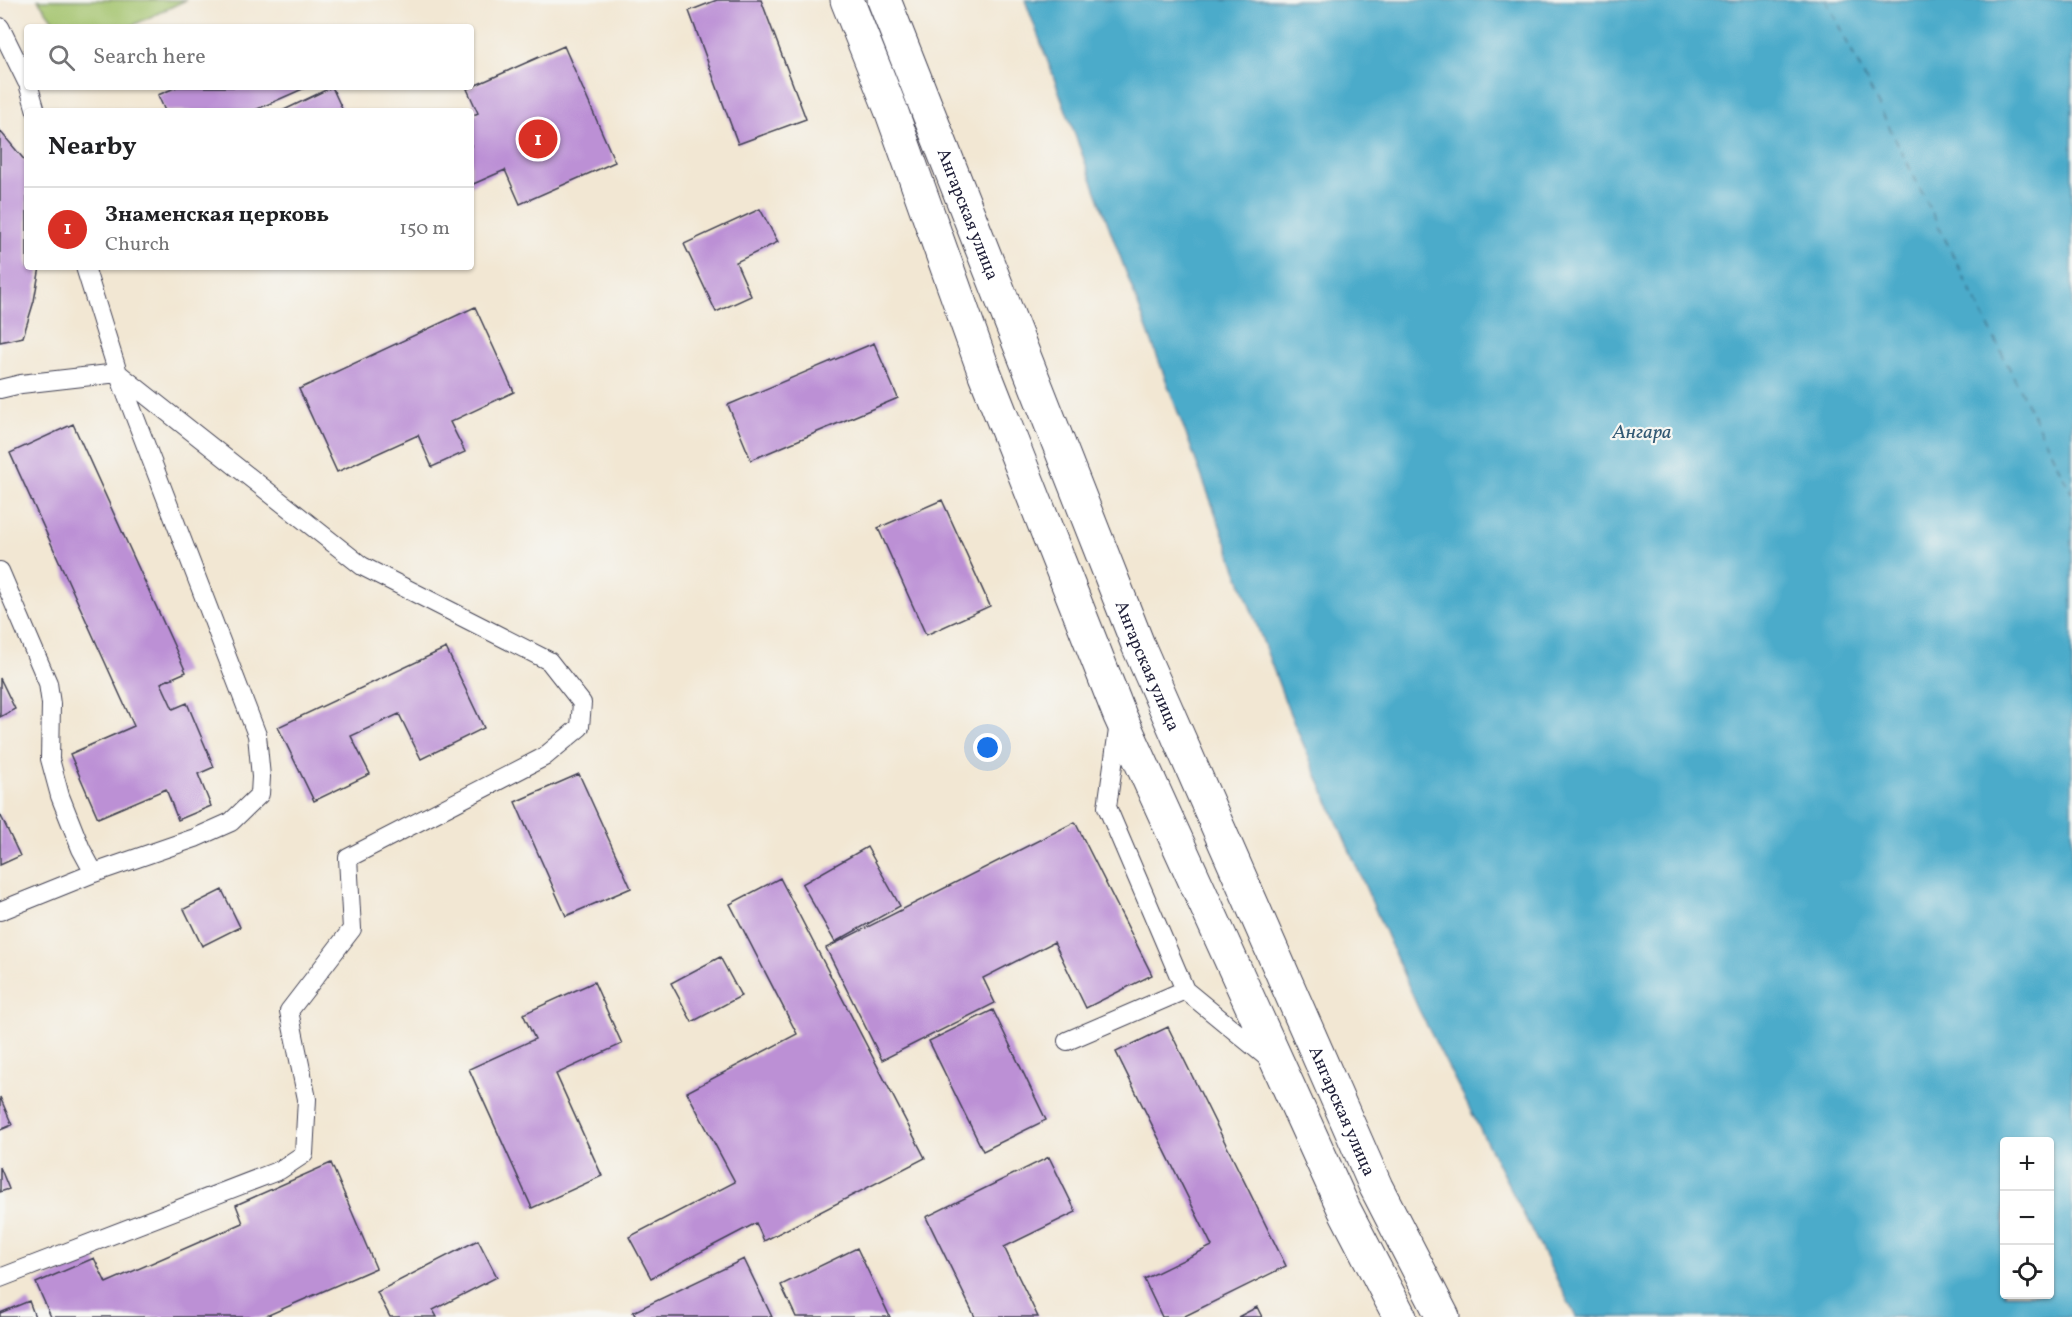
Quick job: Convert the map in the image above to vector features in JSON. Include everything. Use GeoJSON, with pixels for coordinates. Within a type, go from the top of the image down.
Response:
{"type":"FeatureCollection","features":[{"type":"Feature","properties":{"kind":"main road","name":"Ангарская улица"},"geometry":{"type":"LineString","coordinates":[[847,0],[891,110],[985,374],[1120,716],[1344,1209],[1400,1317]]}},
{"type":"Feature","properties":{"kind":"main road","name":"Ангарская улица"},"geometry":{"type":"LineString","coordinates":[[884,0],[1138,645],[1376,1187],[1443,1317]]}},
{"type":"Feature","properties":{"kind":"lane"},"geometry":{"type":"LineString","coordinates":[[0,27],[24,76]]}},
{"type":"Feature","properties":{"kind":"lane"},"geometry":{"type":"LineString","coordinates":[[29,90],[35,108]]}},
{"type":"Feature","properties":{"kind":"lane"},"geometry":{"type":"LineString","coordinates":[[0,911],[231,822],[260,794],[261,777],[257,735],[118,373],[86,270]]}},
{"type":"Feature","properties":{"kind":"lane"},"geometry":{"type":"LineString","coordinates":[[0,389],[21,384],[118,373],[362,566],[549,661],[582,703],[580,727],[544,757],[348,858],[352,929],[289,1011],[307,1100],[304,1154],[280,1170],[0,1278]]}},
{"type":"Feature","properties":{"kind":"lane"},"geometry":{"type":"LineString","coordinates":[[0,571],[48,683],[51,704],[50,759],[60,796],[81,849],[94,873]]}},
{"type":"Feature","properties":{"kind":"lane"},"geometry":{"type":"LineString","coordinates":[[1120,716],[1107,807],[1185,990],[1278,1067]]}},
{"type":"Feature","properties":{"kind":"lane"},"geometry":{"type":"LineString","coordinates":[[1067,1041],[1185,990]]}},
{"type":"Feature","properties":{"kind":"green space"},"geometry":{"type":"Polygon","coordinates":[[[38,0],[186,0],[135,24],[56,24],[38,0]]]}},
{"type":"Feature","properties":{"kind":"water","name":"Ангара"},"geometry":{"type":"Polygon","coordinates":[[[1025,0],[2072,0],[2072,1317],[1576,1317],[1419,1010],[1288,709],[1025,0]]]}},
{"type":"Feature","properties":{"kind":"building"},"geometry":{"type":"Polygon","coordinates":[[[717,0],[761,0],[806,119],[738,144],[689,11],[717,0]]]}},
{"type":"Feature","properties":{"kind":"building"},"geometry":{"type":"Polygon","coordinates":[[[564,46],[615,162],[520,204],[505,170],[474,184],[474,115],[478,113],[467,90],[474,90],[474,86],[564,46]]]}},
{"type":"Feature","properties":{"kind":"building"},"geometry":{"type":"Polygon","coordinates":[[[170,90],[300,90],[260,108],[164,108],[158,95],[170,90]]]}},
{"type":"Feature","properties":{"kind":"building"},"geometry":{"type":"Polygon","coordinates":[[[326,90],[333,90],[342,108],[288,108],[326,90]]]}},
{"type":"Feature","properties":{"kind":"building"},"geometry":{"type":"Polygon","coordinates":[[[0,131],[24,159],[24,270],[39,270],[34,301],[23,337],[0,342],[0,131]]]}},
{"type":"Feature","properties":{"kind":"building"},"geometry":{"type":"Polygon","coordinates":[[[760,209],[778,242],[736,262],[751,296],[716,312],[684,244],[760,209]]]}},
{"type":"Feature","properties":{"kind":"building"},"geometry":{"type":"Polygon","coordinates":[[[475,307],[514,392],[450,422],[465,452],[432,467],[418,435],[337,472],[299,389],[475,307]]]}},
{"type":"Feature","properties":{"kind":"building"},"geometry":{"type":"Polygon","coordinates":[[[874,343],[898,398],[751,460],[728,405],[874,343]]]}},
{"type":"Feature","properties":{"kind":"building"},"geometry":{"type":"Polygon","coordinates":[[[73,424],[186,672],[161,683],[173,709],[187,703],[214,767],[198,774],[211,806],[178,820],[166,789],[98,818],[70,754],[134,726],[10,453],[73,424]]]}},
{"type":"Feature","properties":{"kind":"building"},"geometry":{"type":"Polygon","coordinates":[[[942,500],[990,606],[926,635],[878,528],[942,500]]]}},
{"type":"Feature","properties":{"kind":"building"},"geometry":{"type":"Polygon","coordinates":[[[446,648],[484,728],[421,759],[399,714],[351,736],[370,774],[314,801],[278,727],[446,648]]]}},
{"type":"Feature","properties":{"kind":"building"},"geometry":{"type":"Polygon","coordinates":[[[0,678],[15,709],[0,717],[0,678]]]}},
{"type":"Feature","properties":{"kind":"building"},"geometry":{"type":"Polygon","coordinates":[[[579,774],[631,888],[566,916],[515,802],[579,774]]]}},
{"type":"Feature","properties":{"kind":"building"},"geometry":{"type":"Polygon","coordinates":[[[0,814],[20,856],[0,865],[0,814]]]}},
{"type":"Feature","properties":{"kind":"building"},"geometry":{"type":"Polygon","coordinates":[[[1075,822],[1152,975],[1086,1008],[1054,942],[983,978],[995,1003],[882,1060],[826,948],[1075,822]]]}},
{"type":"Feature","properties":{"kind":"building"},"geometry":{"type":"Polygon","coordinates":[[[867,847],[900,906],[835,942],[802,884],[867,847]]]}},
{"type":"Feature","properties":{"kind":"building"},"geometry":{"type":"Polygon","coordinates":[[[780,878],[925,1158],[764,1241],[756,1223],[651,1278],[629,1237],[735,1182],[687,1092],[797,1034],[730,904],[780,878]]]}},
{"type":"Feature","properties":{"kind":"building"},"geometry":{"type":"Polygon","coordinates":[[[222,890],[240,927],[202,946],[184,909],[222,890]]]}},
{"type":"Feature","properties":{"kind":"building"},"geometry":{"type":"Polygon","coordinates":[[[720,957],[741,996],[692,1022],[671,983],[720,957]]]}},
{"type":"Feature","properties":{"kind":"building"},"geometry":{"type":"Polygon","coordinates":[[[594,982],[622,1044],[556,1074],[602,1176],[532,1208],[469,1069],[535,1039],[523,1014],[594,982]]]}},
{"type":"Feature","properties":{"kind":"building"},"geometry":{"type":"Polygon","coordinates":[[[993,1010],[1046,1120],[983,1151],[929,1041],[993,1010]]]}},
{"type":"Feature","properties":{"kind":"building"},"geometry":{"type":"Polygon","coordinates":[[[1168,1027],[1286,1266],[1183,1317],[1162,1317],[1144,1279],[1212,1246],[1116,1052],[1168,1027]]]}},
{"type":"Feature","properties":{"kind":"building"},"geometry":{"type":"Polygon","coordinates":[[[0,1097],[12,1125],[0,1130],[0,1097]]]}},
{"type":"Feature","properties":{"kind":"building"},"geometry":{"type":"Polygon","coordinates":[[[1049,1157],[1076,1212],[1004,1247],[1038,1317],[975,1317],[926,1217],[1049,1157]]]}},
{"type":"Feature","properties":{"kind":"building"},"geometry":{"type":"Polygon","coordinates":[[[331,1163],[376,1268],[264,1317],[51,1317],[36,1283],[94,1258],[106,1283],[243,1223],[236,1205],[331,1163]]]}},
{"type":"Feature","properties":{"kind":"building"},"geometry":{"type":"Polygon","coordinates":[[[0,1167],[9,1189],[0,1192],[0,1167]]]}},
{"type":"Feature","properties":{"kind":"building"},"geometry":{"type":"Polygon","coordinates":[[[478,1240],[497,1277],[433,1310],[437,1317],[390,1317],[377,1292],[478,1240]]]}},
{"type":"Feature","properties":{"kind":"building"},"geometry":{"type":"Polygon","coordinates":[[[857,1248],[890,1317],[796,1317],[781,1285],[857,1248]]]}},
{"type":"Feature","properties":{"kind":"building"},"geometry":{"type":"Polygon","coordinates":[[[744,1259],[772,1317],[636,1317],[633,1312],[744,1259]]]}},
{"type":"Feature","properties":{"kind":"building"},"geometry":{"type":"Polygon","coordinates":[[[29,1301],[35,1317],[0,1317],[0,1313],[29,1301]]]}},
{"type":"Feature","properties":{"kind":"building"},"geometry":{"type":"Polygon","coordinates":[[[1257,1307],[1262,1317],[1238,1317],[1257,1307]]]}},
{"type":"Feature","properties":{"kind":"ferry route"},"geometry":{"type":"LineString","coordinates":[[1826,0],[2072,494]]}},
{"type":"Feature","properties":{"kind":"place","name":"Знаменская церковь"},"geometry":{"type":"Point","coordinates":[538,139]}}]}
